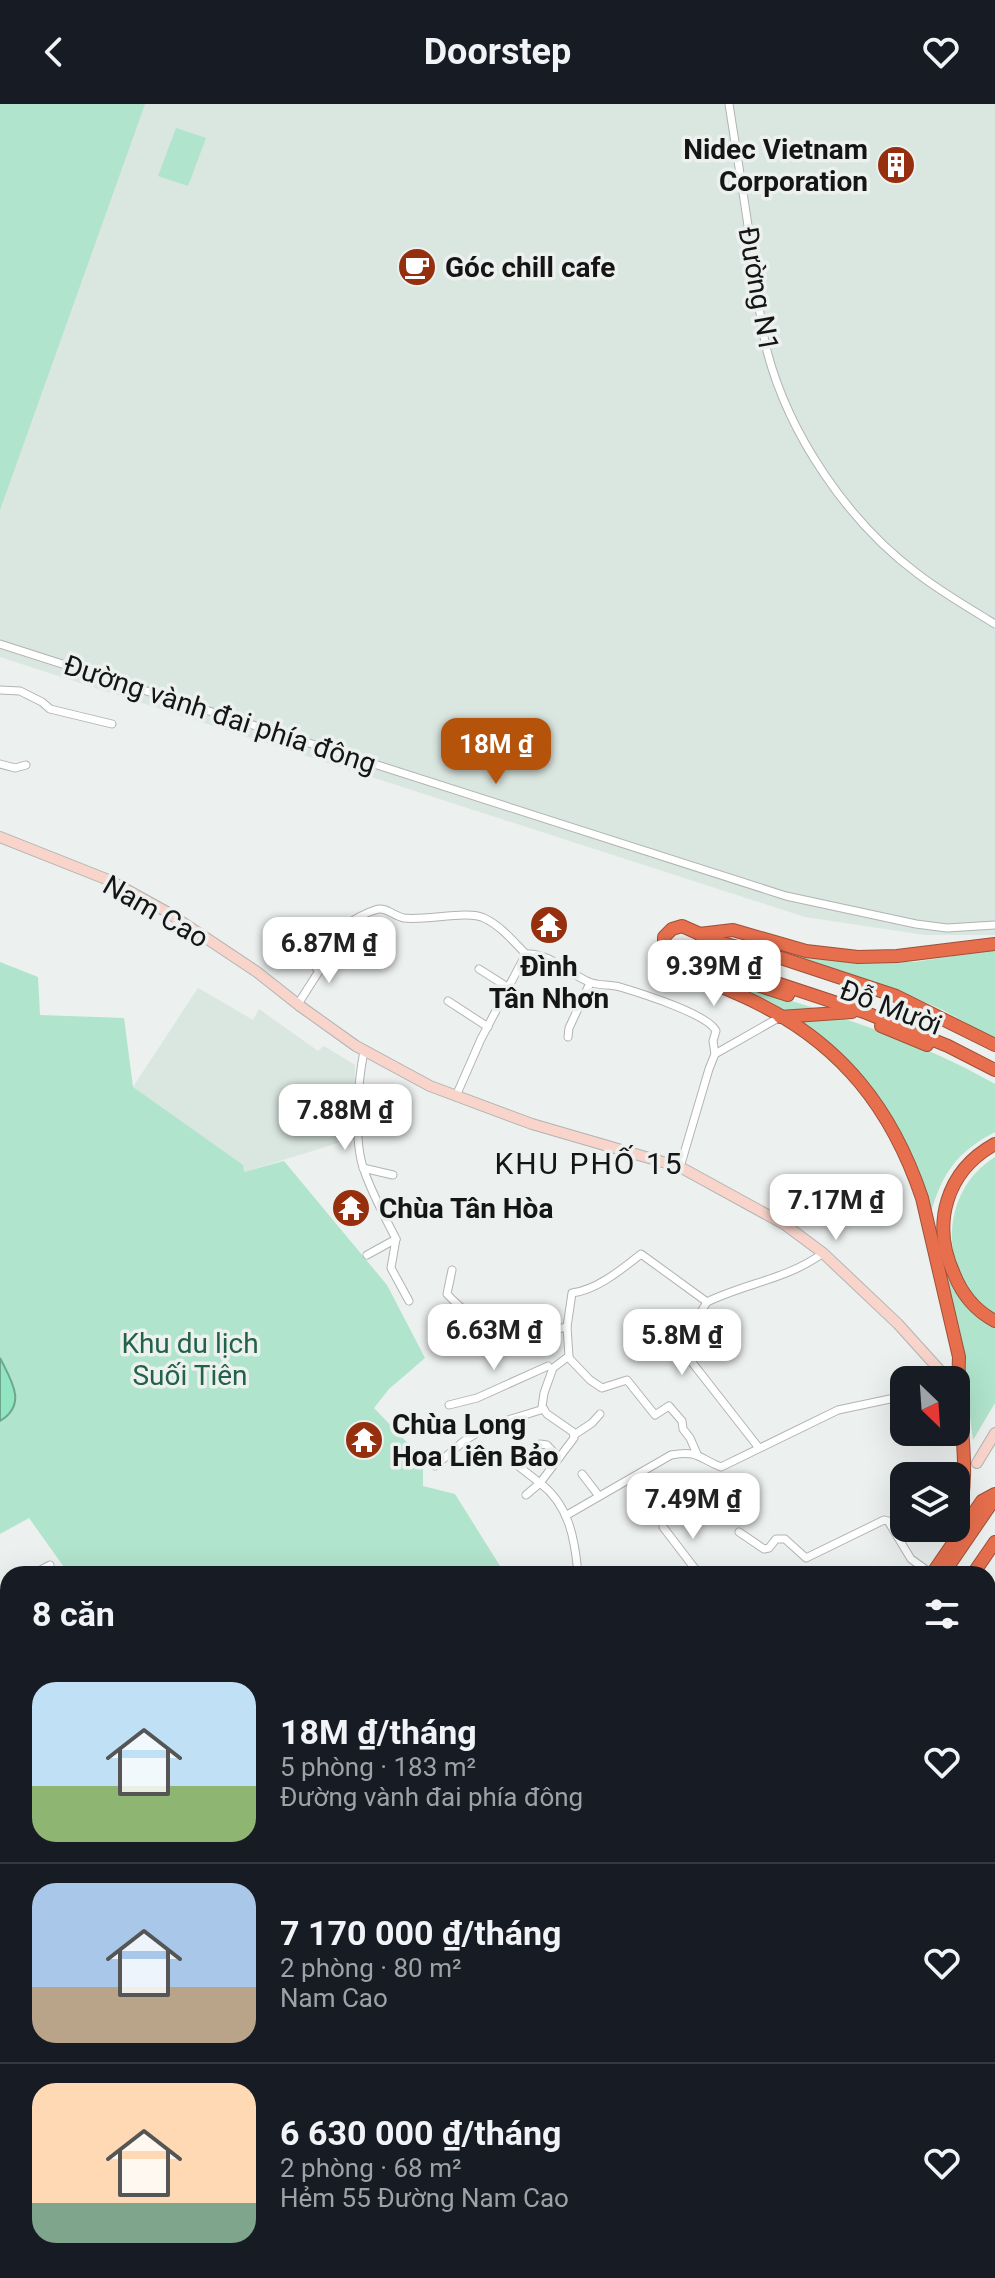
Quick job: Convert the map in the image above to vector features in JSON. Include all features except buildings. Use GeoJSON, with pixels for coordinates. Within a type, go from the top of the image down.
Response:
{"type":"FeatureCollection","features":[{"type":"Feature","properties":{"kind":"highway","name":"Đỗ Mười"},"geometry":{"type":"LineString","coordinates":[[995,1053],[924,1016],[682,926],[667,932],[664,937],[666,953],[687,969],[717,972],[843,1012],[953,1057],[995,1079]]}},
{"type":"Feature","properties":{"kind":"highway"},"geometry":{"type":"LineString","coordinates":[[699,934],[733,930],[806,951],[868,957],[995,944]]}},
{"type":"Feature","properties":{"kind":"highway","name":"Đỗ Mười"},"geometry":{"type":"LineString","coordinates":[[751,952],[781,958],[896,996],[995,1045]]}},
{"type":"Feature","properties":{"kind":"highway","name":"Đỗ Mười"},"geometry":{"type":"LineString","coordinates":[[675,960],[722,965],[864,1012],[948,1046],[995,1070]]}},
{"type":"Feature","properties":{"kind":"highway"},"geometry":{"type":"LineString","coordinates":[[687,969],[699,978],[760,1004],[780,1017],[855,1083],[899,1152],[920,1204],[946,1366]]}},
{"type":"Feature","properties":{"kind":"highway"},"geometry":{"type":"LineString","coordinates":[[780,1017],[864,1012]]}},
{"type":"Feature","properties":{"kind":"highway"},"geometry":{"type":"LineString","coordinates":[[995,1144],[975,1157],[962,1171],[952,1186],[943,1220],[947,1254],[958,1284],[977,1308],[995,1321]]}},
{"type":"Feature","properties":{"kind":"highway"},"geometry":{"type":"LineString","coordinates":[[937,1566],[982,1501],[995,1496]]}},
{"type":"Feature","properties":{"kind":"highway"},"geometry":{"type":"LineString","coordinates":[[947,1566],[995,1496]]}},
{"type":"Feature","properties":{"kind":"highway"},"geometry":{"type":"LineString","coordinates":[[944,1566],[951,1542]]}},
{"type":"Feature","properties":{"kind":"highway"},"geometry":{"type":"LineString","coordinates":[[978,1566],[995,1542]]}},
{"type":"Feature","properties":{"kind":"street","name":"Đường N1"},"geometry":{"type":"LineString","coordinates":[[729,104],[759,317],[768,355],[792,417],[826,477],[882,542],[916,572],[995,624]]}},
{"type":"Feature","properties":{"kind":"street","name":"Đường vành đai phía đông"},"geometry":{"type":"LineString","coordinates":[[0,644],[786,896],[916,924],[947,928],[995,925]]}},
{"type":"Feature","properties":{"kind":"street"},"geometry":{"type":"LineString","coordinates":[[0,690],[20,691],[50,709],[112,724]]}},
{"type":"Feature","properties":{"kind":"street"},"geometry":{"type":"LineString","coordinates":[[0,764],[15,768],[26,765]]}},
{"type":"Feature","properties":{"kind":"street","name":"Nam Cao"},"geometry":{"type":"LineString","coordinates":[[0,837],[111,881],[141,897],[257,972],[364,1051],[430,1086],[532,1124],[680,1167],[784,1224],[823,1253],[898,1324],[937,1366]]}},
{"type":"Feature","properties":{"kind":"street"},"geometry":{"type":"LineString","coordinates":[[298,1004],[319,971],[308,959],[308,954],[374,910],[384,908],[404,918],[482,916],[500,928],[526,954],[535,954],[590,983],[617,986],[698,1016],[713,1025],[716,1031],[713,1041],[715,1054],[680,1167]]}},
{"type":"Feature","properties":{"kind":"street"},"geometry":{"type":"LineString","coordinates":[[456,1096],[526,954]]}},
{"type":"Feature","properties":{"kind":"street"},"geometry":{"type":"LineString","coordinates":[[479,969],[509,988]]}},
{"type":"Feature","properties":{"kind":"street"},"geometry":{"type":"LineString","coordinates":[[568,1037],[569,1028],[590,983]]}},
{"type":"Feature","properties":{"kind":"street"},"geometry":{"type":"LineString","coordinates":[[448,1001],[488,1027]]}},
{"type":"Feature","properties":{"kind":"street"},"geometry":{"type":"LineString","coordinates":[[715,1054],[780,1017]]}},
{"type":"Feature","properties":{"kind":"street"},"geometry":{"type":"LineString","coordinates":[[364,1051],[358,1123],[363,1168],[396,1239],[391,1268],[409,1301]]}},
{"type":"Feature","properties":{"kind":"street"},"geometry":{"type":"LineString","coordinates":[[363,1168],[393,1175]]}},
{"type":"Feature","properties":{"kind":"street"},"geometry":{"type":"LineString","coordinates":[[367,1255],[396,1239]]}},
{"type":"Feature","properties":{"kind":"street"},"geometry":{"type":"LineString","coordinates":[[759,1448],[691,1361],[691,1356],[714,1342],[715,1337],[698,1317],[707,1302],[790,1272],[823,1253]]}},
{"type":"Feature","properties":{"kind":"street"},"geometry":{"type":"LineString","coordinates":[[697,1454],[683,1429],[682,1421],[669,1406],[655,1415],[627,1380],[602,1388],[590,1380],[568,1357],[567,1327],[572,1293],[582,1292],[641,1254],[707,1302]]}},
{"type":"Feature","properties":{"kind":"street"},"geometry":{"type":"LineString","coordinates":[[452,1270],[447,1294],[461,1308],[504,1335],[567,1327]]}},
{"type":"Feature","properties":{"kind":"street"},"geometry":{"type":"LineString","coordinates":[[449,1405],[477,1398],[568,1357]]}},
{"type":"Feature","properties":{"kind":"street"},"geometry":{"type":"LineString","coordinates":[[551,1367],[544,1393],[544,1409],[574,1435]]}},
{"type":"Feature","properties":{"kind":"street"},"geometry":{"type":"LineString","coordinates":[[567,1515],[671,1455],[686,1452],[697,1454],[721,1467],[838,1410],[890,1399]]}},
{"type":"Feature","properties":{"kind":"street"},"geometry":{"type":"LineString","coordinates":[[435,1466],[482,1430],[544,1409]]}},
{"type":"Feature","properties":{"kind":"street"},"geometry":{"type":"LineString","coordinates":[[526,1495],[540,1483],[574,1435],[600,1414]]}},
{"type":"Feature","properties":{"kind":"street"},"geometry":{"type":"LineString","coordinates":[[977,1463],[995,1433]]}},
{"type":"Feature","properties":{"kind":"street"},"geometry":{"type":"LineString","coordinates":[[540,1444],[547,1445],[559,1458]]}},
{"type":"Feature","properties":{"kind":"street"},"geometry":{"type":"LineString","coordinates":[[513,1462],[551,1492],[567,1515],[577,1566]]}},
{"type":"Feature","properties":{"kind":"street"},"geometry":{"type":"LineString","coordinates":[[582,1474],[599,1496]]}},
{"type":"Feature","properties":{"kind":"street"},"geometry":{"type":"LineString","coordinates":[[739,1532],[764,1549],[780,1538],[785,1539],[806,1558],[884,1520],[891,1523],[911,1559],[921,1566]]}},
{"type":"Feature","properties":{"kind":"street"},"geometry":{"type":"LineString","coordinates":[[663,1527],[693,1566]]}},
{"type":"Feature","properties":{"kind":"shaded area"},"geometry":{"type":"Polygon","coordinates":[[[0,104],[995,104],[995,935],[925,935],[805,917],[0,657],[0,104]]]}},
{"type":"Feature","properties":{"kind":"shaded area"},"geometry":{"type":"Polygon","coordinates":[[[198,988],[253,1020],[259,1009],[318,1051],[324,1046],[355,1065],[354,1138],[244,1172],[133,1087],[198,988]]]}},
{"type":"Feature","properties":{"kind":"shaded area"},"geometry":{"type":"Polygon","coordinates":[[[0,1358],[15,1391],[15,1399],[13,1407],[0,1421],[0,1358]]]}},
{"type":"Feature","properties":{"kind":"green space"},"geometry":{"type":"Polygon","coordinates":[[[0,104],[145,104],[0,510],[0,104]]]}},
{"type":"Feature","properties":{"kind":"green space"},"geometry":{"type":"Polygon","coordinates":[[[176,128],[206,138],[188,186],[158,176],[176,128]]]}},
{"type":"Feature","properties":{"kind":"green space"},"geometry":{"type":"Polygon","coordinates":[[[995,950],[995,1039],[943,1010],[899,991],[792,955],[864,963],[914,962],[995,950]]]}},
{"type":"Feature","properties":{"kind":"green space","name":"Khu du lịch Suối Tiên"},"geometry":{"type":"Polygon","coordinates":[[[0,962],[38,977],[40,1015],[124,1018],[133,1087],[243,1165],[244,1172],[284,1161],[387,1285],[425,1358],[389,1389],[374,1408],[423,1459],[423,1486],[455,1494],[500,1566],[63,1566],[29,1518],[0,1534],[0,962]]]}},
{"type":"Feature","properties":{"kind":"green space"},"geometry":{"type":"Polygon","coordinates":[[[707,975],[821,1010],[783,1011],[707,975]]]}},
{"type":"Feature","properties":{"kind":"green space"},"geometry":{"type":"Polygon","coordinates":[[[845,1019],[922,1048],[995,1084],[995,1132],[971,1147],[953,1165],[940,1186],[931,1213],[890,1119],[796,1020],[845,1019]]]}},
{"type":"Feature","properties":{"kind":"green space"},"geometry":{"type":"Polygon","coordinates":[[[995,1157],[995,1313],[976,1298],[963,1279],[954,1257],[952,1235],[955,1213],[963,1191],[976,1172],[995,1157]]]}},
{"type":"Feature","properties":{"kind":"green space"},"geometry":{"type":"Polygon","coordinates":[[[945,1276],[967,1305],[995,1327],[995,1403],[973,1440],[970,1366],[963,1366],[945,1276]]]}},
{"type":"Feature","properties":{"kind":"place","name":"Nidec Vietnam Corporation"},"geometry":{"type":"Point","coordinates":[896,165]}},
{"type":"Feature","properties":{"kind":"place","name":"Góc chill cafe"},"geometry":{"type":"Point","coordinates":[417,267]}},
{"type":"Feature","properties":{"kind":"place","name":"Đình Tân Nhơn"},"geometry":{"type":"Point","coordinates":[549,925]}},
{"type":"Feature","properties":{"kind":"place","name":"Chùa Tân Hòa"},"geometry":{"type":"Point","coordinates":[351,1208]}},
{"type":"Feature","properties":{"kind":"place","name":"Chùa Long Hoa Liên Bảo"},"geometry":{"type":"Point","coordinates":[364,1440]}},
{"type":"Feature","properties":{"kind":"district","name":"KHU PHỐ 15"},"geometry":{"type":"Point","coordinates":[589,1164]}}]}
